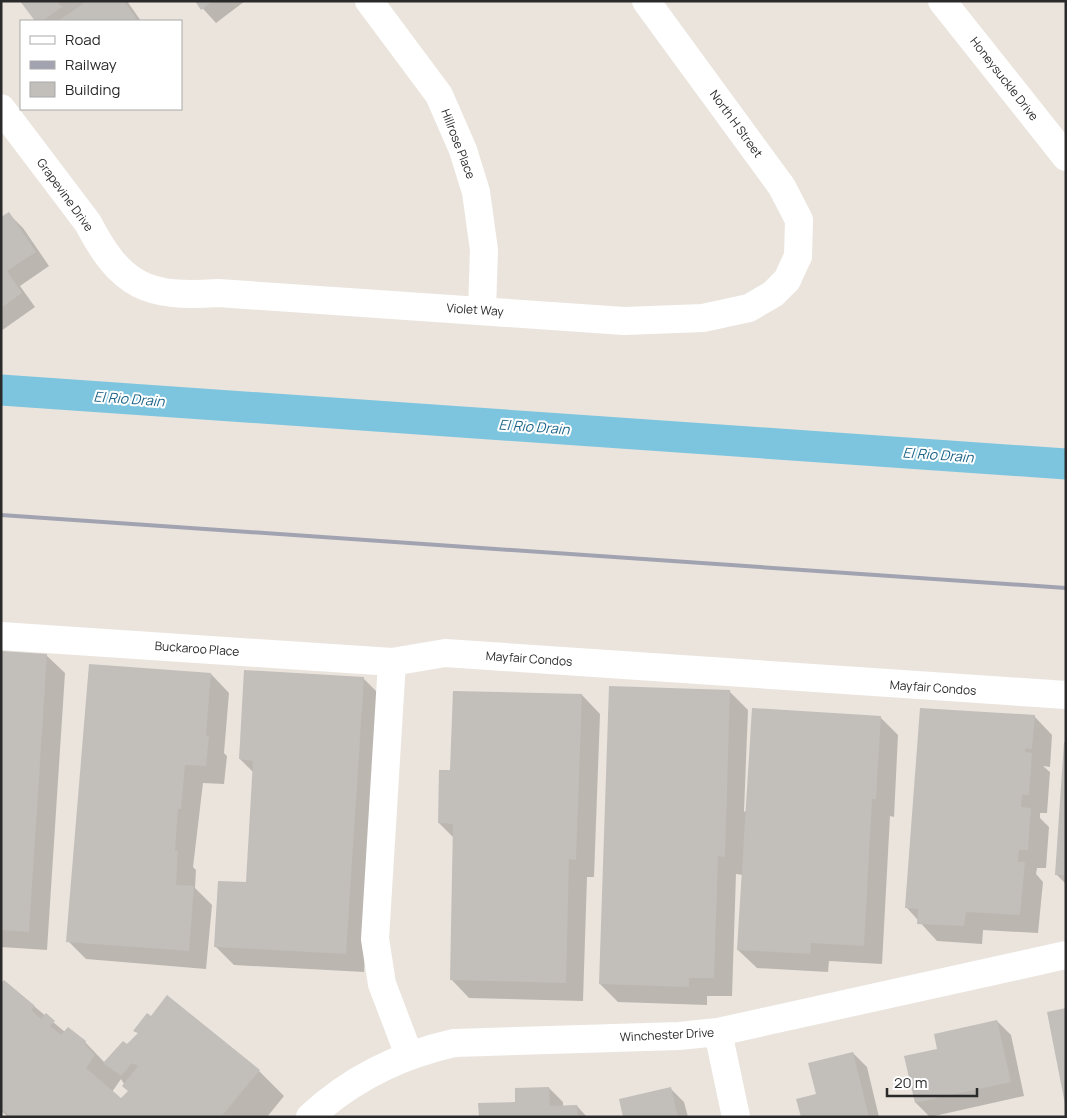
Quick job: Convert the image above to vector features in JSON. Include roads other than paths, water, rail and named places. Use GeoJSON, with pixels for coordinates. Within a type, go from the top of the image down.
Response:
{"type":"FeatureCollection","features":[{"type":"Feature","properties":{"kind":"street","name":"Hillrose Place"},"geometry":{"type":"LineString","coordinates":[[370,1],[438,95],[462,150],[476,192],[484,250],[482,310]]}},
{"type":"Feature","properties":{"kind":"street","name":"North H Street"},"geometry":{"type":"LineString","coordinates":[[646,1],[782,187],[799,220],[798,256]]}},
{"type":"Feature","properties":{"kind":"street","name":"Honeysuckle Drive"},"geometry":{"type":"LineString","coordinates":[[942,1],[1066,157]]}},
{"type":"Feature","properties":{"kind":"street","name":"Grapevine Drive"},"geometry":{"type":"LineString","coordinates":[[1,108],[88,223],[99,244],[115,266],[130,280]]}},
{"type":"Feature","properties":{"kind":"street","name":"Violet Way"},"geometry":{"type":"LineString","coordinates":[[130,280],[158,291],[181,296],[218,294],[482,310],[624,321],[703,318],[749,308],[773,294],[787,280],[798,256]]}},
{"type":"Feature","properties":{"kind":"street","name":"Buckaroo Place"},"geometry":{"type":"LineString","coordinates":[[1,636],[392,662]]}},
{"type":"Feature","properties":{"kind":"street","name":"Mayfair Condos"},"geometry":{"type":"LineString","coordinates":[[392,662],[445,653],[1066,695]]}},
{"type":"Feature","properties":{"kind":"street"},"geometry":{"type":"LineString","coordinates":[[392,662],[375,939],[382,984],[409,1056]]}},
{"type":"Feature","properties":{"kind":"street","name":"Winchester Drive"},"geometry":{"type":"LineString","coordinates":[[310,1117],[348,1086],[373,1071],[409,1056],[454,1043],[679,1036],[718,1032],[1066,955]]}},
{"type":"Feature","properties":{"kind":"street"},"geometry":{"type":"LineString","coordinates":[[718,1032],[736,1117]]}},
{"type":"Feature","properties":{"kind":"waterway","name":"El Rio Drain"},"geometry":{"type":"LineString","coordinates":[[1,390],[1066,464]]}},
{"type":"Feature","properties":{"kind":"railway"},"geometry":{"type":"LineString","coordinates":[[1,515],[1066,588]]}}]}
